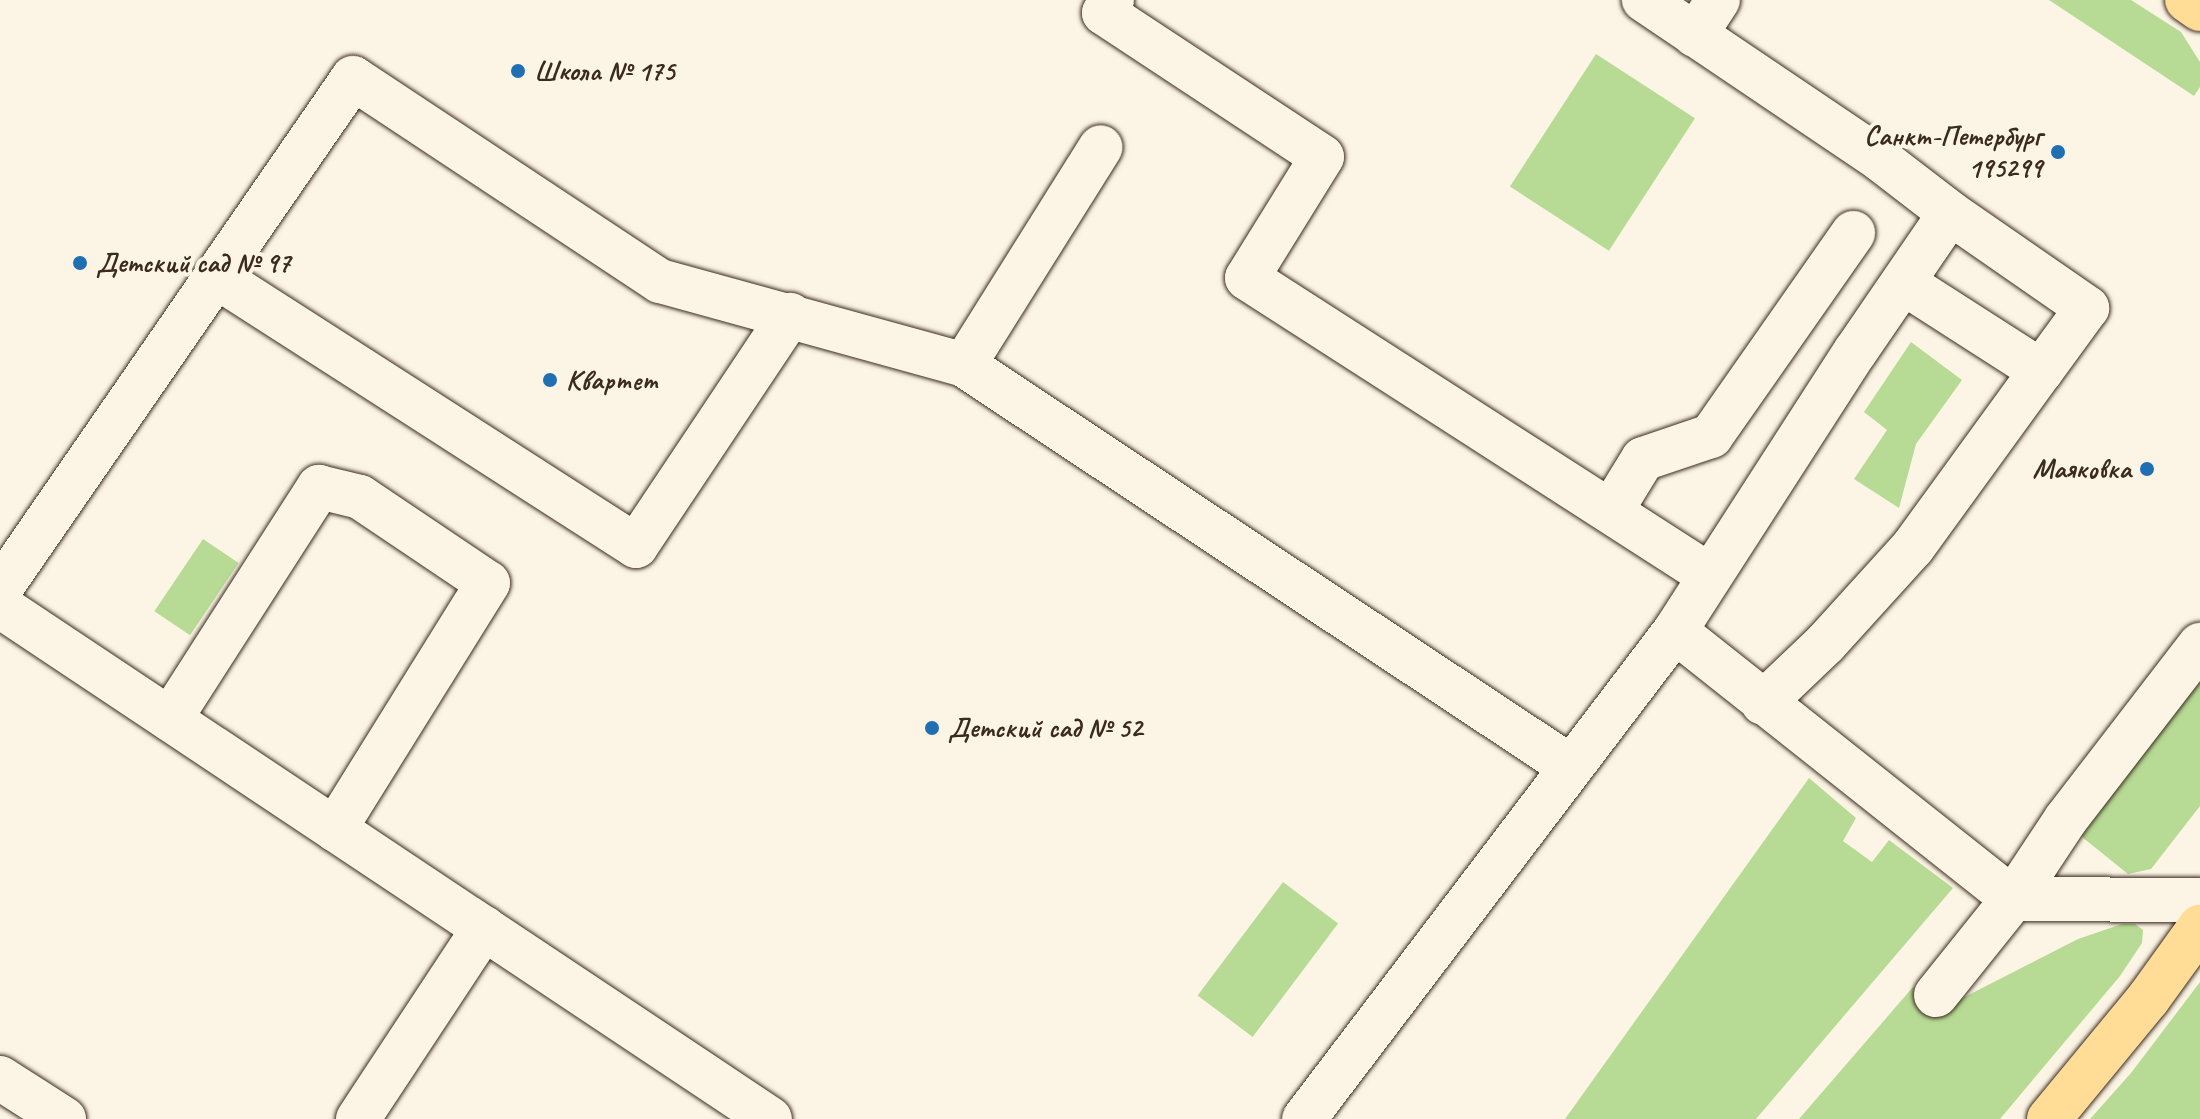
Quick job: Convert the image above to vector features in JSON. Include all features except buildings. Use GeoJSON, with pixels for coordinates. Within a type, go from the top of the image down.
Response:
{"type":"FeatureCollection","features":[{"type":"Feature","properties":{"kind":"main road"},"geometry":{"type":"LineString","coordinates":[[2187,0],[2200,9]]}},
{"type":"Feature","properties":{"kind":"main road"},"geometry":{"type":"LineString","coordinates":[[2049,1119],[2148,999],[2200,927]]}},
{"type":"Feature","properties":{"kind":"lane"},"geometry":{"type":"LineString","coordinates":[[1112,0],[1104,13],[1322,157],[1247,278],[1709,575]]}},
{"type":"Feature","properties":{"kind":"lane"},"geometry":{"type":"LineString","coordinates":[[1644,0],[1706,17],[1950,213],[2087,308],[1913,547],[1825,644],[1763,703]]}},
{"type":"Feature","properties":{"kind":"lane"},"geometry":{"type":"LineString","coordinates":[[0,589],[353,78],[660,281],[964,365],[1571,767]]}},
{"type":"Feature","properties":{"kind":"lane"},"geometry":{"type":"LineString","coordinates":[[964,365],[1101,147]]}},
{"type":"Feature","properties":{"kind":"lane"},"geometry":{"type":"LineString","coordinates":[[1304,1119],[1675,631],[1950,213]]}},
{"type":"Feature","properties":{"kind":"lane"},"geometry":{"type":"LineString","coordinates":[[1611,511],[1643,459],[1711,436],[1853,233]]}},
{"type":"Feature","properties":{"kind":"lane"},"geometry":{"type":"LineString","coordinates":[[217,277],[636,546],[790,315]]}},
{"type":"Feature","properties":{"kind":"lane"},"geometry":{"type":"LineString","coordinates":[[1904,283],[2041,371]]}},
{"type":"Feature","properties":{"kind":"lane"},"geometry":{"type":"LineString","coordinates":[[170,719],[319,487],[360,497],[496,570],[335,829]]}},
{"type":"Feature","properties":{"kind":"lane"},"geometry":{"type":"LineString","coordinates":[[0,606],[484,928],[748,1113]]}},
{"type":"Feature","properties":{"kind":"lane"},"geometry":{"type":"LineString","coordinates":[[1675,631],[2013,899],[2200,900]]}},
{"type":"Feature","properties":{"kind":"lane"},"geometry":{"type":"LineString","coordinates":[[1936,995],[2013,899],[2066,819],[2200,645]]}},
{"type":"Feature","properties":{"kind":"lane"},"geometry":{"type":"LineString","coordinates":[[358,1119],[484,928]]}},
{"type":"Feature","properties":{"kind":"lane"},"geometry":{"type":"LineString","coordinates":[[0,1078],[64,1119]]}},
{"type":"Feature","properties":{"kind":"green space"},"geometry":{"type":"Polygon","coordinates":[[[2049,0],[2131,0],[2181,32],[2200,62],[2200,87],[2194,96],[2049,0]]]}},
{"type":"Feature","properties":{"kind":"green space"},"geometry":{"type":"Polygon","coordinates":[[[1596,54],[1695,118],[1609,251],[1510,187],[1596,54]]]}},
{"type":"Feature","properties":{"kind":"green space"},"geometry":{"type":"Polygon","coordinates":[[[1911,342],[1962,380],[1916,444],[1899,508],[1854,479],[1887,430],[1864,412],[1911,342]]]}},
{"type":"Feature","properties":{"kind":"green space"},"geometry":{"type":"Polygon","coordinates":[[[203,539],[239,563],[190,635],[154,611],[203,539]]]}},
{"type":"Feature","properties":{"kind":"green space"},"geometry":{"type":"Polygon","coordinates":[[[2200,672],[2200,806],[2151,869],[2128,874],[2082,837],[2081,825],[2200,672]]]}},
{"type":"Feature","properties":{"kind":"green space"},"geometry":{"type":"Polygon","coordinates":[[[1809,778],[1856,818],[1843,841],[1872,862],[1889,840],[1953,888],[1756,1119],[1565,1119],[1809,778]]]}},
{"type":"Feature","properties":{"kind":"green space"},"geometry":{"type":"Polygon","coordinates":[[[1283,882],[1338,924],[1253,1037],[1198,995],[1283,882]]]}},
{"type":"Feature","properties":{"kind":"green space"},"geometry":{"type":"Polygon","coordinates":[[[2122,924],[2135,924],[2143,930],[2142,943],[2120,976],[2000,1119],[1799,1119],[1913,987],[1943,1008],[2078,939],[2122,924]]]}},
{"type":"Feature","properties":{"kind":"green space"},"geometry":{"type":"Polygon","coordinates":[[[2200,982],[2200,1119],[2090,1119],[2131,1073],[2200,982]]]}},
{"type":"Feature","properties":{"kind":"place","name":"Школа № 175"},"geometry":{"type":"Point","coordinates":[518,71]}},
{"type":"Feature","properties":{"kind":"place","name":"Санкт-Петербург 195299"},"geometry":{"type":"Point","coordinates":[2058,152]}},
{"type":"Feature","properties":{"kind":"place","name":"Детский сад № 97"},"geometry":{"type":"Point","coordinates":[80,263]}},
{"type":"Feature","properties":{"kind":"place","name":"Квартет"},"geometry":{"type":"Point","coordinates":[550,380]}},
{"type":"Feature","properties":{"kind":"place","name":"Маяковка"},"geometry":{"type":"Point","coordinates":[2147,469]}},
{"type":"Feature","properties":{"kind":"place","name":"Детский сад № 52"},"geometry":{"type":"Point","coordinates":[932,728]}}]}
